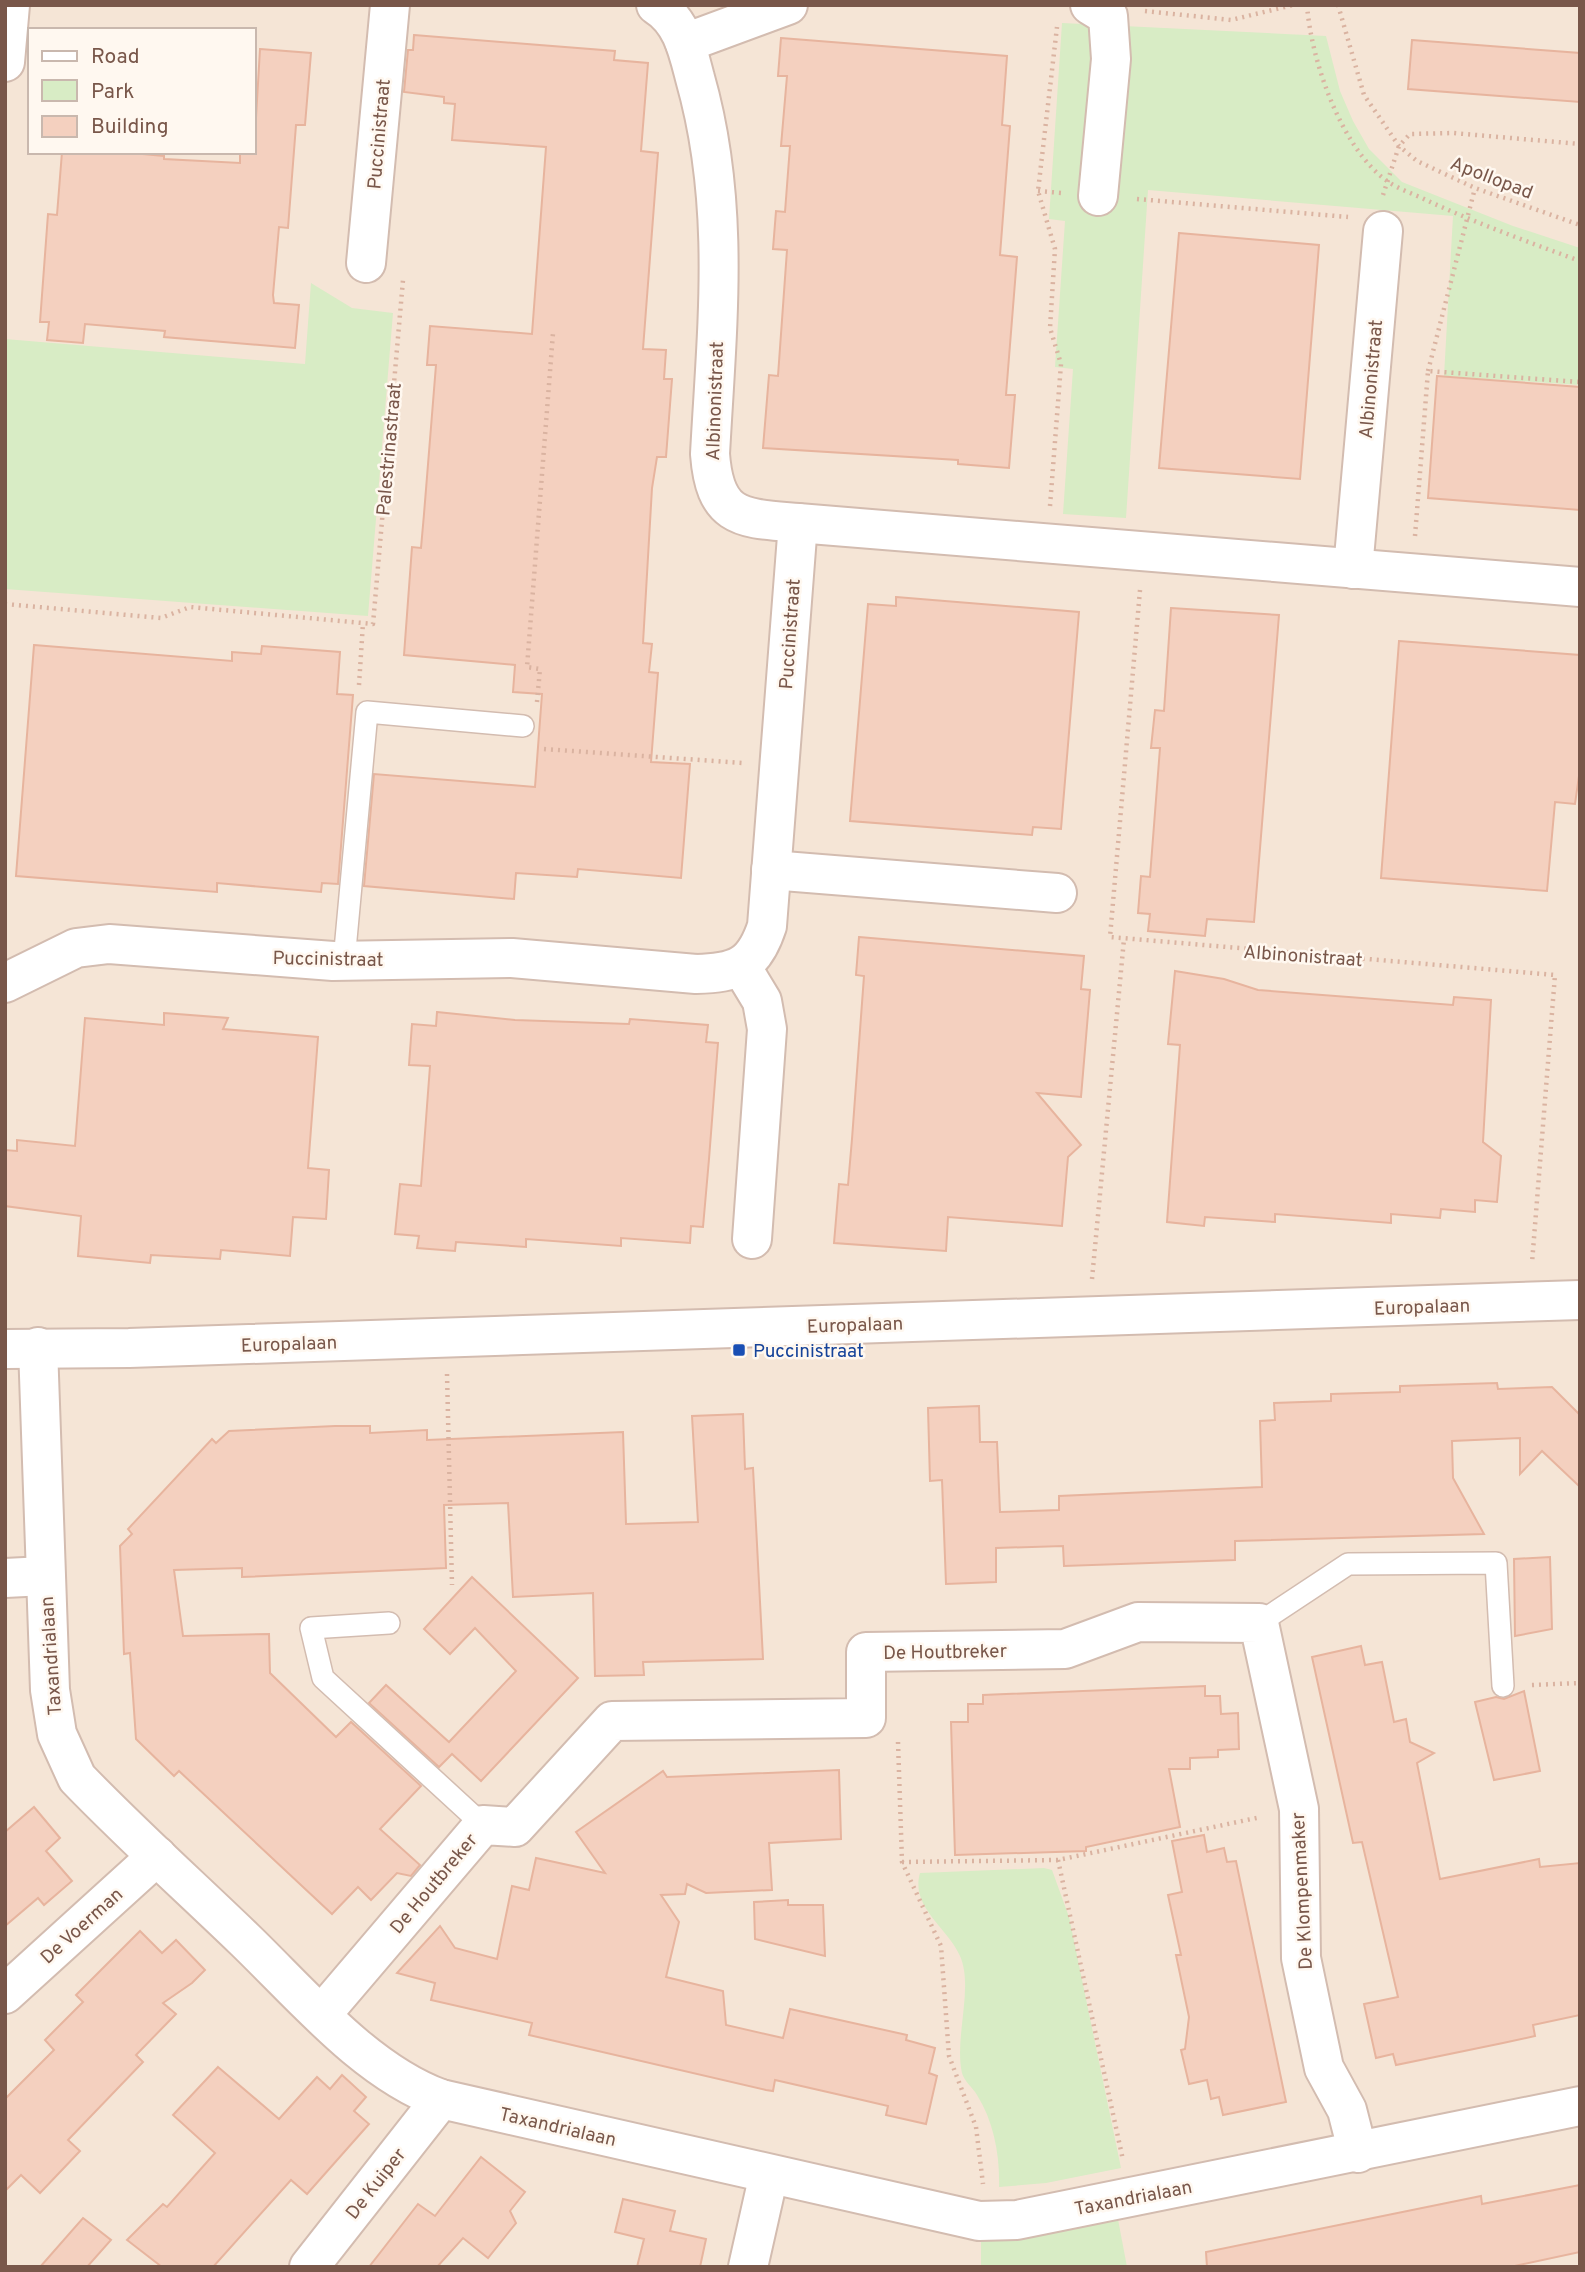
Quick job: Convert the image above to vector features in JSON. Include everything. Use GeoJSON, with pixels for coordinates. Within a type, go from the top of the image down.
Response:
{"type":"FeatureCollection","features":[{"type":"Feature","properties":{"kind":"street"},"geometry":{"type":"LineString","coordinates":[[5,62],[10,5]]}},
{"type":"Feature","properties":{"kind":"street","name":"Puccinistraat"},"geometry":{"type":"LineString","coordinates":[[366,263],[390,5]]}},
{"type":"Feature","properties":{"kind":"street","name":"Albinonistraat"},"geometry":{"type":"LineString","coordinates":[[656,5],[675,21],[685,43],[703,104],[718,187],[720,235],[710,454],[712,484],[728,508],[748,519],[1580,587]]}},
{"type":"Feature","properties":{"kind":"street"},"geometry":{"type":"LineString","coordinates":[[685,43],[788,5]]}},
{"type":"Feature","properties":{"kind":"street"},"geometry":{"type":"LineString","coordinates":[[1080,10],[1108,16],[1111,59],[1098,195]]}},
{"type":"Feature","properties":{"kind":"street","name":"Albinonistraat"},"geometry":{"type":"LineString","coordinates":[[1353,569],[1371,218]]}},
{"type":"Feature","properties":{"kind":"street","name":"Puccinistraat"},"geometry":{"type":"LineString","coordinates":[[5,983],[76,948],[109,944],[344,961],[512,958],[696,974],[720,974],[742,968],[760,946],[764,936],[798,523]]}},
{"type":"Feature","properties":{"kind":"street"},"geometry":{"type":"LineString","coordinates":[[771,870],[1057,893]]}},
{"type":"Feature","properties":{"kind":"street"},"geometry":{"type":"LineString","coordinates":[[742,968],[762,1001],[766,1030],[752,1239]]}},
{"type":"Feature","properties":{"kind":"street","name":"Europalaan"},"geometry":{"type":"LineString","coordinates":[[22,1348],[129,1348],[1580,1300]]}},
{"type":"Feature","properties":{"kind":"street","name":"Taxandrialaan"},"geometry":{"type":"LineString","coordinates":[[22,1348],[45,1576],[50,1690],[57,1734],[77,1777],[322,2014],[377,2064],[415,2090],[441,2099],[979,2221],[1017,2220],[1580,2106]]}},
{"type":"Feature","properties":{"kind":"street"},"geometry":{"type":"LineString","coordinates":[[5,1578],[45,1576]]}},
{"type":"Feature","properties":{"kind":"street","name":"De Houtbreker"},"geometry":{"type":"LineString","coordinates":[[322,2014],[482,1825],[515,1827],[612,1721],[866,1718],[866,1652],[1065,1649],[1138,1622],[1259,1623]]}},
{"type":"Feature","properties":{"kind":"street","name":"De Klompenmaker"},"geometry":{"type":"LineString","coordinates":[[1259,1623],[1299,1809],[1301,1958],[1324,2068],[1347,2110],[1358,2153]]}},
{"type":"Feature","properties":{"kind":"street","name":"De Voerman"},"geometry":{"type":"LineString","coordinates":[[5,1994],[157,1856]]}},
{"type":"Feature","properties":{"kind":"street","name":"De Kuiper"},"geometry":{"type":"LineString","coordinates":[[309,2267],[441,2099]]}},
{"type":"Feature","properties":{"kind":"street"},"geometry":{"type":"LineString","coordinates":[[748,2267],[769,2174]]}},
{"type":"Feature","properties":{"kind":"lane"},"geometry":{"type":"LineString","coordinates":[[344,961],[367,712],[523,726]]}},
{"type":"Feature","properties":{"kind":"lane"},"geometry":{"type":"LineString","coordinates":[[1259,1623],[1348,1564],[1496,1563],[1503,1686]]}},
{"type":"Feature","properties":{"kind":"lane"},"geometry":{"type":"LineString","coordinates":[[389,1623],[311,1628],[323,1678],[482,1825]]}},
{"type":"Feature","properties":{"kind":"path"},"geometry":{"type":"LineString","coordinates":[[1047,544],[1061,364],[1050,328],[1055,249],[1038,191],[1080,10],[1231,20],[1293,5]]}},
{"type":"Feature","properties":{"kind":"path"},"geometry":{"type":"LineString","coordinates":[[1307,5],[1308,28],[1329,96],[1357,150],[1387,181],[1466,219],[1580,261]]}},
{"type":"Feature","properties":{"kind":"path","name":"Apollopad"},"geometry":{"type":"LineString","coordinates":[[1338,5],[1364,95],[1399,146],[1417,161],[1475,188],[1580,225]]}},
{"type":"Feature","properties":{"kind":"path","name":"Apollopad"},"geometry":{"type":"LineString","coordinates":[[1399,146],[1410,134],[1452,134],[1580,144]]}},
{"type":"Feature","properties":{"kind":"path"},"geometry":{"type":"LineString","coordinates":[[1038,191],[1371,218],[1399,146]]}},
{"type":"Feature","properties":{"kind":"path"},"geometry":{"type":"LineString","coordinates":[[1414,546],[1428,371],[1475,188]]}},
{"type":"Feature","properties":{"kind":"path","name":"Palestrinastraat"},"geometry":{"type":"LineString","coordinates":[[367,712],[358,694],[363,623],[373,624],[403,279]]}},
{"type":"Feature","properties":{"kind":"path"},"geometry":{"type":"LineString","coordinates":[[537,704],[540,669],[527,667],[554,333]]}},
{"type":"Feature","properties":{"kind":"path"},"geometry":{"type":"LineString","coordinates":[[1428,371],[1580,382]]}},
{"type":"Feature","properties":{"kind":"path"},"geometry":{"type":"LineString","coordinates":[[1089,1316],[1124,939],[1110,937],[1143,551]]}},
{"type":"Feature","properties":{"kind":"path"},"geometry":{"type":"LineString","coordinates":[[5,604],[161,618],[190,607],[363,623]]}},
{"type":"Feature","properties":{"kind":"path"},"geometry":{"type":"LineString","coordinates":[[533,748],[779,766]]}},
{"type":"Feature","properties":{"kind":"path","name":"Albinonistraat"},"geometry":{"type":"LineString","coordinates":[[1124,939],[1555,975],[1529,1303]]}},
{"type":"Feature","properties":{"kind":"path"},"geometry":{"type":"LineString","coordinates":[[446,1338],[452,1585]]}},
{"type":"Feature","properties":{"kind":"path"},"geometry":{"type":"LineString","coordinates":[[1503,1686],[1580,1683]]}},
{"type":"Feature","properties":{"kind":"path"},"geometry":{"type":"LineString","coordinates":[[897,1730],[902,1861],[941,1946],[949,2056],[976,2127],[984,2173],[979,2221]]}},
{"type":"Feature","properties":{"kind":"path"},"geometry":{"type":"LineString","coordinates":[[902,1861],[1058,1860],[1299,1809]]}},
{"type":"Feature","properties":{"kind":"path"},"geometry":{"type":"LineString","coordinates":[[1058,1860],[1131,2198]]}},
{"type":"Feature","properties":{"kind":"shaded area"},"geometry":{"type":"Polygon","coordinates":[[[5,5],[1580,5],[1580,2267],[5,2267],[5,5]]]}},
{"type":"Feature","properties":{"kind":"green space"},"geometry":{"type":"Polygon","coordinates":[[[1062,23],[1326,36],[1340,91],[1353,121],[1369,149],[1402,182],[1513,226],[1580,248],[1580,385],[1444,376],[1453,216],[1148,190],[1126,518],[1063,514],[1073,369],[1055,367],[1065,221],[1049,219],[1062,23]]]}},
{"type":"Feature","properties":{"kind":"green space"},"geometry":{"type":"Polygon","coordinates":[[[311,283],[352,308],[393,313],[368,616],[5,589],[5,339],[305,364],[311,283]]]}},
{"type":"Feature","properties":{"kind":"green space"},"geometry":{"type":"Polygon","coordinates":[[[1044,1868],[1052,1870],[1069,1917],[1121,2168],[1046,2183],[999,2187],[997,2151],[992,2128],[983,2105],[962,2073],[960,2044],[965,1998],[964,1969],[954,1946],[925,1907],[918,1885],[920,1873],[1044,1868]]]}},
{"type":"Feature","properties":{"kind":"green space"},"geometry":{"type":"Polygon","coordinates":[[[1117,2214],[1127,2267],[981,2267],[981,2232],[1117,2214]]]}},
{"type":"Feature","properties":{"kind":"building"},"geometry":{"type":"Polygon","coordinates":[[[414,35],[615,51],[614,60],[648,63],[641,151],[658,153],[643,349],[666,350],[664,379],[672,379],[666,457],[657,457],[652,488],[643,643],[652,644],[649,672],[658,673],[651,762],[690,764],[681,878],[578,869],[577,877],[516,873],[514,899],[364,886],[374,774],[535,787],[542,694],[513,692],[515,665],[404,655],[412,547],[421,548],[436,365],[427,365],[430,326],[532,334],[546,147],[452,140],[455,104],[444,103],[444,97],[404,92],[408,50],[413,50],[414,35]]]}},
{"type":"Feature","properties":{"kind":"building"},"geometry":{"type":"Polygon","coordinates":[[[781,38],[1007,56],[1002,125],[1010,126],[1000,255],[1017,257],[1006,395],[1015,395],[1009,468],[958,464],[958,460],[763,448],[769,375],[778,376],[787,250],[773,249],[776,211],[785,212],[790,146],[781,146],[787,76],[778,76],[781,38]]]}},
{"type":"Feature","properties":{"kind":"building"},"geometry":{"type":"Polygon","coordinates":[[[1412,40],[1580,53],[1580,102],[1408,89],[1412,40]]]}},
{"type":"Feature","properties":{"kind":"building"},"geometry":{"type":"Polygon","coordinates":[[[260,49],[311,53],[305,125],[296,125],[288,228],[279,227],[273,295],[274,303],[299,305],[295,348],[164,337],[165,331],[85,324],[83,343],[47,340],[49,322],[40,322],[48,214],[57,215],[62,154],[142,154],[164,156],[164,159],[240,163],[240,154],[256,154],[260,49]]]}},
{"type":"Feature","properties":{"kind":"building"},"geometry":{"type":"Polygon","coordinates":[[[1179,233],[1319,245],[1300,479],[1159,468],[1179,233]]]}},
{"type":"Feature","properties":{"kind":"building"},"geometry":{"type":"Polygon","coordinates":[[[1437,376],[1580,387],[1580,510],[1428,498],[1437,376]]]}},
{"type":"Feature","properties":{"kind":"building"},"geometry":{"type":"Polygon","coordinates":[[[896,597],[1079,612],[1061,829],[1033,827],[1032,835],[850,821],[868,604],[896,606],[896,597]]]}},
{"type":"Feature","properties":{"kind":"building"},"geometry":{"type":"Polygon","coordinates":[[[1171,608],[1279,615],[1254,922],[1207,919],[1205,936],[1148,931],[1150,914],[1138,913],[1141,876],[1150,877],[1160,748],[1151,748],[1155,710],[1164,711],[1171,608]]]}},
{"type":"Feature","properties":{"kind":"building"},"geometry":{"type":"Polygon","coordinates":[[[1399,641],[1580,655],[1580,769],[1575,804],[1555,802],[1547,891],[1381,878],[1399,641]]]}},
{"type":"Feature","properties":{"kind":"building"},"geometry":{"type":"Polygon","coordinates":[[[34,645],[232,661],[232,652],[261,654],[262,646],[340,652],[337,694],[353,695],[338,884],[322,883],[321,892],[217,883],[217,892],[16,876],[34,645]]]}},
{"type":"Feature","properties":{"kind":"building"},"geometry":{"type":"Polygon","coordinates":[[[859,937],[1084,956],[1081,989],[1090,990],[1081,1097],[1037,1093],[1081,1145],[1068,1157],[1062,1226],[948,1217],[946,1251],[834,1243],[839,1184],[848,1185],[852,1139],[864,976],[856,975],[859,937]]]}},
{"type":"Feature","properties":{"kind":"building"},"geometry":{"type":"Polygon","coordinates":[[[1175,971],[1224,979],[1258,990],[1453,1005],[1454,997],[1491,1000],[1483,1142],[1501,1156],[1497,1202],[1475,1200],[1475,1212],[1441,1209],[1440,1218],[1391,1214],[1391,1223],[1275,1214],[1275,1222],[1205,1217],[1204,1226],[1167,1222],[1180,1045],[1168,1044],[1175,971]]]}},
{"type":"Feature","properties":{"kind":"building"},"geometry":{"type":"Polygon","coordinates":[[[437,1012],[515,1020],[629,1024],[630,1019],[708,1025],[706,1042],[718,1043],[709,1159],[703,1227],[691,1226],[690,1243],[621,1238],[621,1246],[526,1239],[526,1247],[456,1242],[455,1251],[417,1248],[419,1236],[395,1234],[400,1184],[421,1186],[430,1066],[409,1065],[412,1024],[436,1026],[437,1012]]]}},
{"type":"Feature","properties":{"kind":"building"},"geometry":{"type":"Polygon","coordinates":[[[164,1013],[228,1018],[223,1029],[318,1037],[308,1168],[329,1170],[326,1219],[293,1217],[290,1256],[221,1250],[220,1259],[151,1255],[150,1263],[78,1256],[81,1216],[5,1206],[5,1150],[17,1151],[17,1140],[75,1146],[85,1018],[164,1025],[164,1013]]]}},
{"type":"Feature","properties":{"kind":"building"},"geometry":{"type":"Polygon","coordinates":[[[1497,1383],[1498,1389],[1552,1387],[1580,1415],[1580,1487],[1542,1451],[1520,1474],[1520,1438],[1452,1441],[1453,1478],[1484,1534],[1235,1541],[1235,1560],[1064,1566],[1063,1546],[996,1548],[996,1582],[946,1584],[942,1480],[930,1481],[928,1408],[979,1406],[980,1442],[997,1442],[1000,1512],[1059,1510],[1059,1496],[1262,1487],[1260,1421],[1275,1420],[1274,1403],[1331,1401],[1331,1394],[1400,1392],[1400,1386],[1497,1383]]]}},
{"type":"Feature","properties":{"kind":"building"},"geometry":{"type":"Polygon","coordinates":[[[743,1414],[745,1469],[753,1468],[763,1659],[643,1662],[644,1675],[595,1676],[593,1593],[513,1597],[508,1503],[444,1505],[446,1568],[242,1577],[242,1568],[174,1570],[183,1636],[269,1634],[270,1673],[336,1737],[351,1722],[421,1786],[380,1829],[420,1865],[411,1876],[397,1873],[371,1900],[358,1887],[332,1914],[179,1771],[174,1776],[136,1739],[130,1653],[124,1654],[120,1546],[132,1534],[128,1529],[212,1439],[216,1443],[229,1431],[335,1426],[370,1426],[370,1433],[427,1430],[427,1440],[623,1432],[626,1524],[698,1522],[692,1416],[743,1414]]]}},
{"type":"Feature","properties":{"kind":"building"},"geometry":{"type":"Polygon","coordinates":[[[1550,1557],[1552,1629],[1515,1636],[1514,1559],[1550,1557]]]}},
{"type":"Feature","properties":{"kind":"building"},"geometry":{"type":"Polygon","coordinates":[[[472,1577],[578,1678],[481,1781],[452,1754],[439,1767],[369,1703],[386,1685],[449,1742],[516,1671],[475,1628],[450,1654],[424,1629],[472,1577]]]}},
{"type":"Feature","properties":{"kind":"building"},"geometry":{"type":"Polygon","coordinates":[[[1361,1646],[1365,1665],[1382,1662],[1394,1722],[1406,1719],[1410,1742],[1434,1753],[1417,1763],[1440,1879],[1539,1859],[1540,1867],[1580,1863],[1580,2015],[1533,2025],[1535,2036],[1503,2043],[1396,2065],[1393,2054],[1376,2058],[1364,2004],[1398,1997],[1362,1842],[1353,1843],[1312,1657],[1361,1646]]]}},
{"type":"Feature","properties":{"kind":"building"},"geometry":{"type":"Polygon","coordinates":[[[1205,1686],[1205,1696],[1220,1696],[1221,1714],[1238,1713],[1239,1749],[1218,1750],[1218,1757],[1190,1758],[1190,1769],[1169,1769],[1180,1827],[1086,1847],[1086,1851],[955,1855],[951,1722],[968,1722],[968,1704],[983,1704],[983,1695],[1205,1686]]]}},
{"type":"Feature","properties":{"kind":"building"},"geometry":{"type":"Polygon","coordinates":[[[1524,1691],[1540,1771],[1494,1780],[1475,1702],[1496,1697],[1504,1699],[1524,1691]]]}},
{"type":"Feature","properties":{"kind":"building"},"geometry":{"type":"Polygon","coordinates":[[[839,1770],[841,1839],[769,1843],[772,1890],[706,1893],[687,1884],[685,1894],[661,1895],[679,1922],[666,1977],[723,1991],[726,2025],[783,2038],[790,2009],[907,2035],[906,2040],[935,2048],[929,2073],[937,2076],[926,2124],[886,2115],[888,2106],[775,2080],[773,2091],[766,2090],[529,2035],[532,2023],[431,2000],[435,1983],[397,1973],[440,1926],[455,1948],[497,1959],[512,1886],[529,1890],[536,1858],[605,1873],[576,1832],[663,1771],[667,1777],[839,1770]]]}},
{"type":"Feature","properties":{"kind":"building"},"geometry":{"type":"Polygon","coordinates":[[[34,1807],[60,1838],[46,1851],[72,1881],[44,1905],[38,1898],[5,1926],[5,1832],[34,1807]]]}},
{"type":"Feature","properties":{"kind":"building"},"geometry":{"type":"Polygon","coordinates":[[[1204,1835],[1207,1852],[1224,1848],[1227,1862],[1236,1861],[1286,2102],[1223,2115],[1219,2097],[1211,2099],[1207,2080],[1189,2084],[1181,2050],[1185,2049],[1189,2017],[1176,1955],[1181,1955],[1168,1895],[1182,1892],[1172,1841],[1204,1835]]]}},
{"type":"Feature","properties":{"kind":"building"},"geometry":{"type":"Polygon","coordinates":[[[788,1900],[788,1905],[823,1905],[825,1956],[755,1939],[754,1902],[788,1900]]]}},
{"type":"Feature","properties":{"kind":"building"},"geometry":{"type":"Polygon","coordinates":[[[140,1931],[162,1953],[176,1940],[205,1970],[192,1983],[163,2003],[176,2014],[136,2055],[143,2062],[68,2140],[80,2151],[40,2193],[21,2175],[5,2191],[5,2099],[54,2050],[45,2040],[83,2002],[76,1995],[140,1931]]]}},
{"type":"Feature","properties":{"kind":"building"},"geometry":{"type":"Polygon","coordinates":[[[218,2067],[279,2119],[317,2077],[330,2089],[342,2075],[366,2097],[354,2111],[369,2124],[307,2194],[291,2180],[213,2267],[162,2267],[127,2240],[163,2204],[167,2207],[215,2153],[173,2115],[218,2067]]]}},
{"type":"Feature","properties":{"kind":"building"},"geometry":{"type":"Polygon","coordinates":[[[481,2157],[525,2192],[510,2211],[516,2223],[488,2258],[463,2238],[437,2267],[369,2267],[418,2204],[435,2216],[481,2157]]]}},
{"type":"Feature","properties":{"kind":"building"},"geometry":{"type":"Polygon","coordinates":[[[1580,2185],[1580,2252],[1510,2267],[1207,2267],[1206,2252],[1481,2196],[1482,2204],[1580,2185]]]}},
{"type":"Feature","properties":{"kind":"building"},"geometry":{"type":"Polygon","coordinates":[[[623,2199],[675,2211],[670,2231],[706,2239],[700,2267],[637,2267],[644,2239],[615,2232],[623,2199]]]}},
{"type":"Feature","properties":{"kind":"building"},"geometry":{"type":"Polygon","coordinates":[[[83,2218],[111,2240],[87,2267],[40,2267],[83,2218]]]}},
{"type":"Feature","properties":{"kind":"place","name":"Puccinistraat"},"geometry":{"type":"Point","coordinates":[739,1350]}}]}
